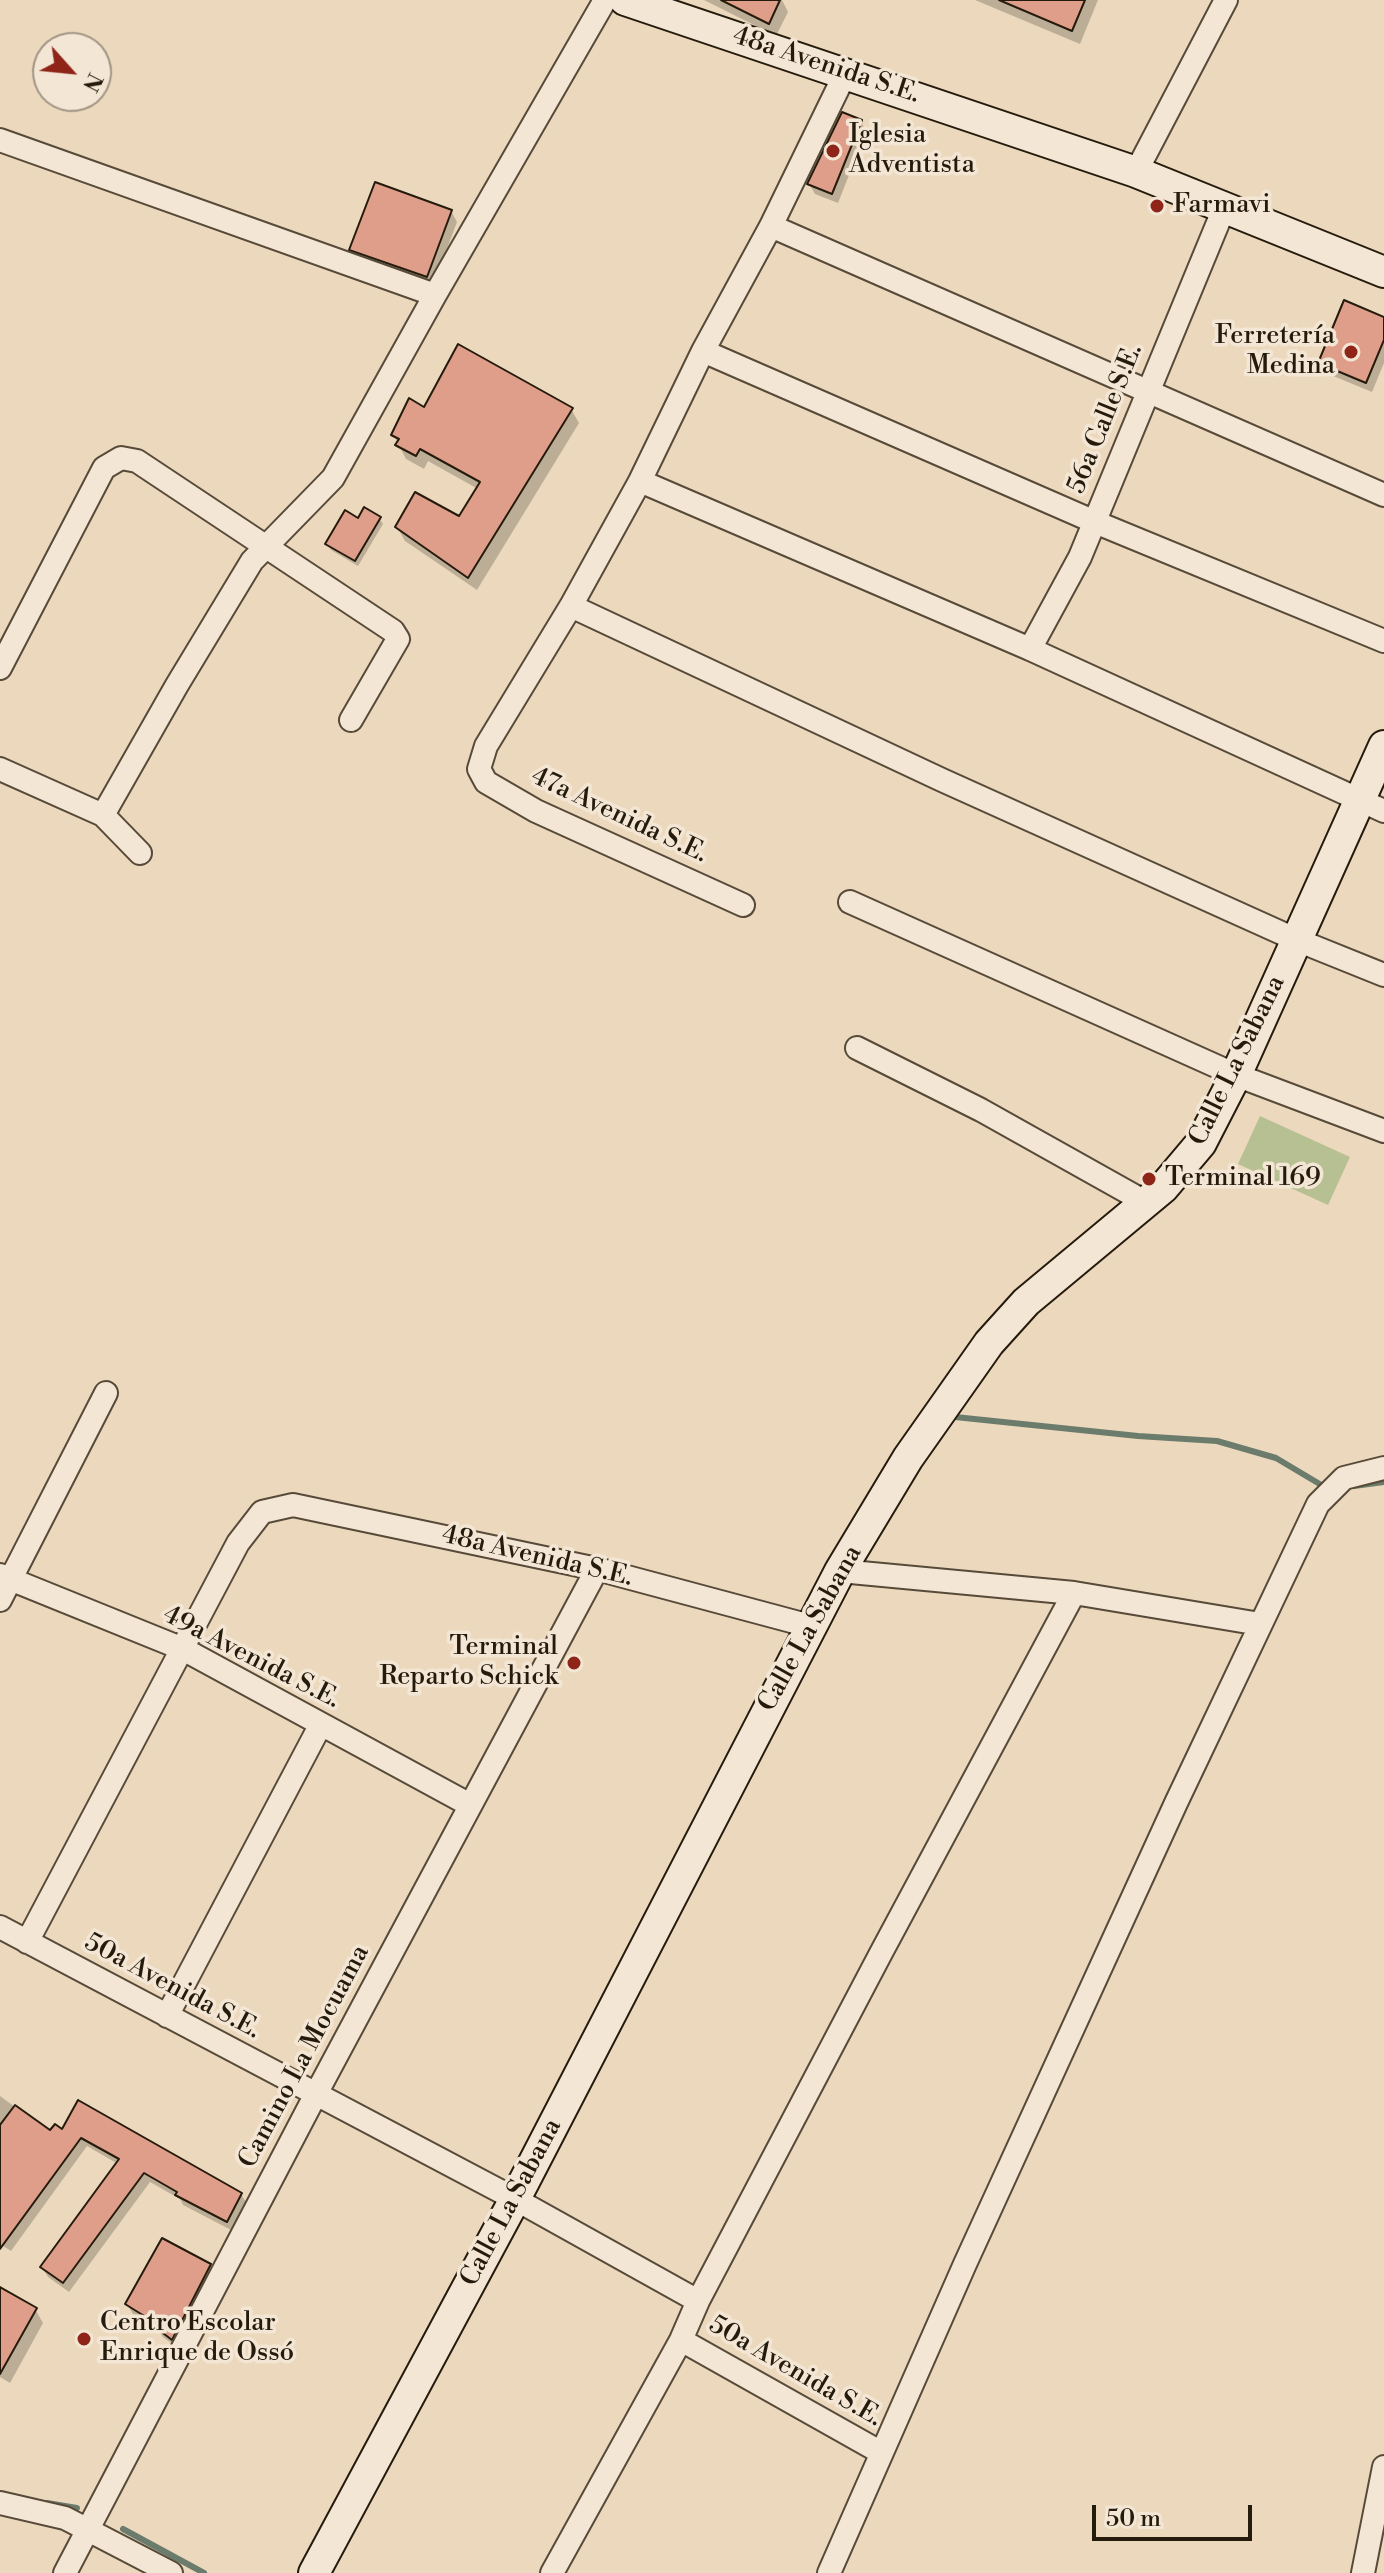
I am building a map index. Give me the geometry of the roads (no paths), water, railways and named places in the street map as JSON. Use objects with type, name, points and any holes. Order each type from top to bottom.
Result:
[{"type":"street","points":[[103,815],[252,561],[333,478],[605,0]]},
{"type":"street","name":"48a Avenida S.E.","points":[[625,0],[1136,172],[1384,272]]},
{"type":"street","points":[[1136,172],[1226,0]]},
{"type":"street","points":[[846,72],[640,481],[571,606],[942,780],[1297,940],[1384,975]]},
{"type":"street","points":[[0,140],[435,295]]},
{"type":"street","name":"56a Calle S.E.","points":[[1030,649],[1080,557],[1225,206]]},
{"type":"street","points":[[771,226],[1384,495]]},
{"type":"street","points":[[703,351],[1095,522],[1384,641]]},
{"type":"street","points":[[0,668],[104,468],[121,458],[137,461],[393,631],[398,639],[351,720]]},
{"type":"street","points":[[640,481],[1030,649],[1372,807]]},
{"type":"street","name":"47a Avenida S.E.","points":[[571,606],[486,746],[479,769],[486,782],[536,811],[743,905]]},
{"type":"street","name":"Calle La Sabana","points":[[314,2573],[515,2199],[840,1571],[908,1458],[989,1343],[1026,1302],[1163,1188],[1201,1143],[1236,1075],[1297,940],[1372,807],[1384,746]]},
{"type":"street","points":[[0,769],[103,815],[140,853]]},
{"type":"street","points":[[850,902],[1236,1075],[1384,1131]]},
{"type":"street","points":[[857,1048],[981,1110],[1147,1203]]},
{"type":"street","points":[[3,1585],[106,1393]]},
{"type":"street","points":[[829,2573],[880,2452],[1318,1504],[1344,1478],[1384,1468]]},
{"type":"street","name":"48a Avenida S.E.","points":[[183,1649],[238,1543],[262,1512],[293,1505],[597,1569],[810,1626]]},
{"type":"street","name":"Camino La Mocuama","points":[[65,2573],[316,2094],[597,1569]]},
{"type":"street","points":[[840,1571],[1074,1593],[1260,1624]]},
{"type":"street","name":"49a Avenida S.E.","points":[[3,1585],[183,1649],[470,1805]]},
{"type":"street","points":[[552,2573],[681,2340],[698,2301],[1074,1593]]},
{"type":"street","points":[[27,1942],[183,1649]]},
{"type":"street","points":[[167,2016],[321,1724]]},
{"type":"street","name":"50a Avenida S.E.","points":[[0,1927],[515,2199],[698,2301]]},
{"type":"street","name":"50a Avenida S.E.","points":[[681,2340],[880,2452]]},
{"type":"street","points":[[1363,2573],[1384,2467]]},
{"type":"street","points":[[0,2503],[65,2518],[171,2573]]},
{"type":"waterway","points":[[955,1417],[1217,1441],[1276,1458],[1323,1486]]},
{"type":"waterway","points":[[1354,1486],[1384,1482]]},
{"type":"waterway","points":[[47,2503],[77,2508]]},
{"type":"waterway","points":[[123,2529],[204,2573]]},
{"type":"place","name":"Iglesia Adventista","points":[[833,151]]},
{"type":"place","name":"Farmavi","points":[[1157,206]]},
{"type":"place","name":"Ferretería Medina","points":[[1351,352]]},
{"type":"place","name":"Terminal 169","points":[[1149,1179]]},
{"type":"place","name":"Terminal Reparto Schick","points":[[574,1663]]},
{"type":"place","name":"Centro Escolar Enrique de Ossó","points":[[84,2339]]}]
